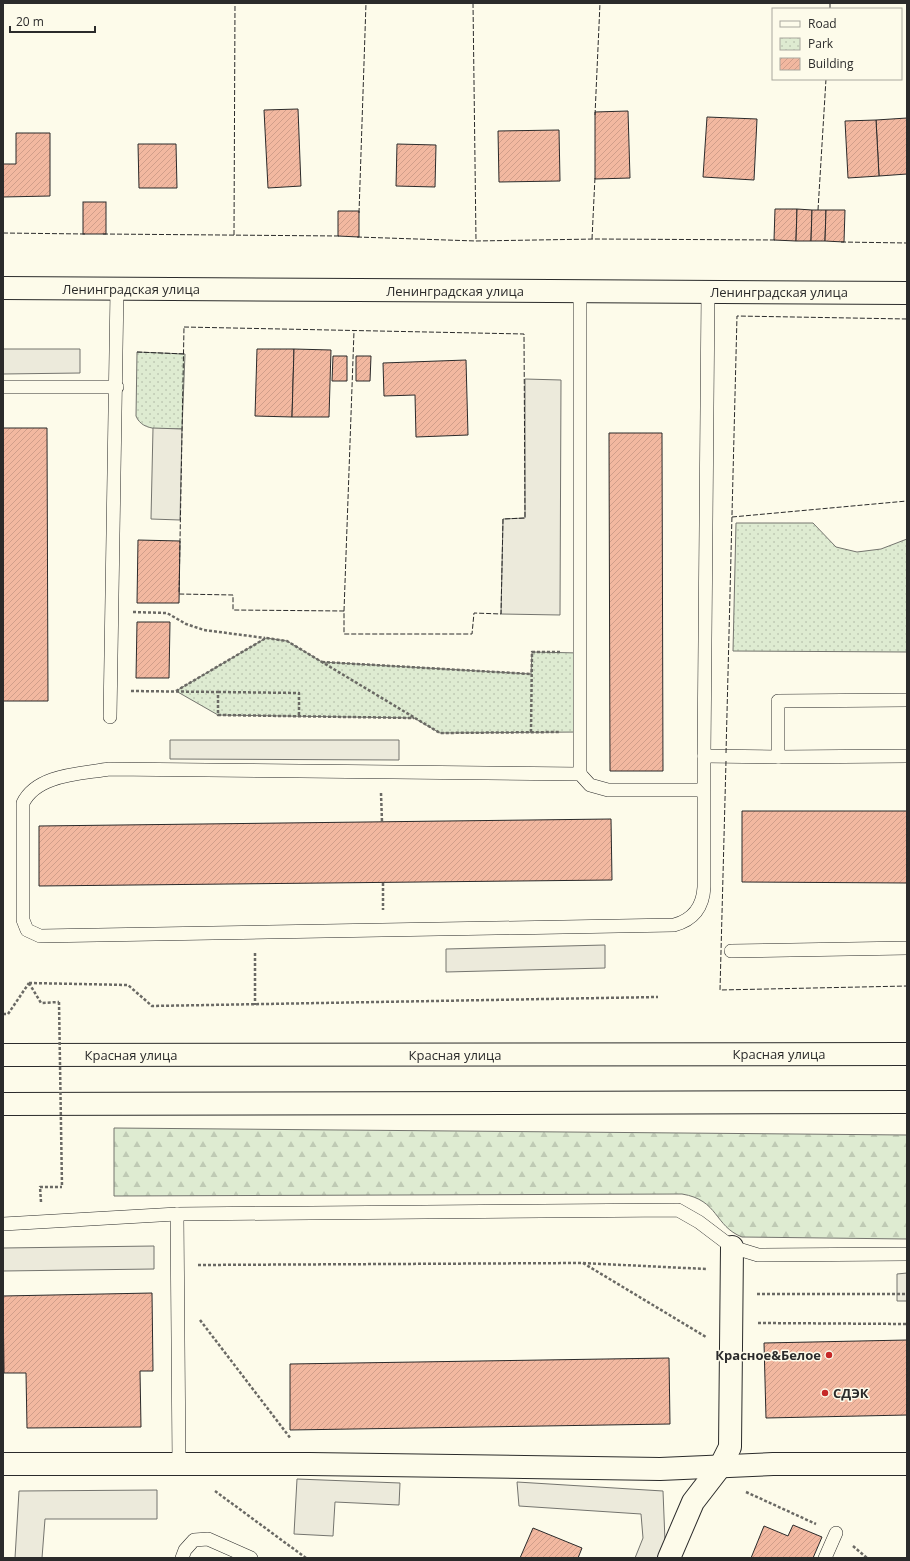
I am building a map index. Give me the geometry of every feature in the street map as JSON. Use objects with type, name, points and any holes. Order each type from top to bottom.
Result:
[{"type":"main road","name":"Ленинградская улица","points":[[3,288],[117,290],[907,293]]},
{"type":"main road","name":"Красная улица","points":[[3,1055],[907,1054]]},
{"type":"main road","points":[[3,1104],[907,1102]]},
{"type":"main road","points":[[669,1558],[693,1502],[720,1467],[730,1447],[730,1294],[732,1247]]},
{"type":"main road","points":[[3,1464],[310,1464],[660,1469],[772,1464],[907,1464]]},
{"type":"lane","points":[[110,716],[117,387],[117,290]]},
{"type":"lane","points":[[580,292],[580,774],[590,785],[608,790],[704,790]]},
{"type":"lane","points":[[580,774],[108,770],[57,778],[42,785],[26,797],[24,803],[22,920],[27,930],[40,936],[674,925],[681,923],[695,914],[704,898],[708,292]]},
{"type":"lane","points":[[3,387],[117,387]]},
{"type":"lane","points":[[778,757],[778,701],[907,700]]},
{"type":"lane","points":[[704,756],[907,756]]},
{"type":"lane","points":[[731,951],[907,948]]},
{"type":"lane","points":[[3,1224],[177,1214],[678,1210],[699,1222],[732,1247],[758,1255],[907,1254]]},
{"type":"lane","points":[[177,1214],[179,1464]]},
{"type":"lane","points":[[825,1558],[836,1533]]},
{"type":"lane","points":[[182,1558],[185,1550],[194,1540],[208,1539],[252,1558]]},
{"type":"path","points":[[112,611],[167,613],[186,624],[204,630],[287,641],[440,733],[580,732]]},
{"type":"path","points":[[176,691],[266,638]]},
{"type":"path","points":[[531,732],[532,652],[580,653]]},
{"type":"path","points":[[322,662],[531,674]]},
{"type":"path","points":[[110,691],[300,693],[299,716]]},
{"type":"path","points":[[218,692],[218,715],[414,718]]},
{"type":"path","points":[[380,772],[382,822]]},
{"type":"path","points":[[383,883],[383,930]]},
{"type":"path","points":[[255,932],[256,1005]]},
{"type":"path","points":[[29,983],[128,985],[152,1006],[658,997]]},
{"type":"path","points":[[29,983],[41,1003],[59,1002],[62,1187],[40,1187]]},
{"type":"path","points":[[3,1014],[8,1014],[29,983]]},
{"type":"path","points":[[582,1263],[730,1352]]},
{"type":"path","points":[[178,1265],[582,1263],[731,1271]]},
{"type":"path","points":[[178,1292],[310,1464]]},
{"type":"path","points":[[730,1294],[907,1294]]},
{"type":"path","points":[[731,1322],[907,1324]]},
{"type":"path","points":[[720,1467],[728,1484],[836,1533]]},
{"type":"path","points":[[211,1488],[306,1558]]},
{"type":"green space","points":[[137,352],[185,354],[182,429],[162,429],[149,427],[139,421],[136,416]]},
{"type":"green space","points":[[736,523],[813,523],[836,547],[857,552],[881,549],[907,539],[907,652],[733,651]]},
{"type":"green space","points":[[266,638],[287,641],[322,662],[531,674],[532,652],[580,653],[580,732],[440,733],[414,718],[218,715],[176,691]]},
{"type":"green space","points":[[114,1128],[907,1135],[907,1239],[742,1237],[726,1226],[710,1207],[694,1197],[682,1194],[114,1196]]},
{"type":"shaded area","points":[[3,349],[80,349],[80,373],[3,374]]},
{"type":"shaded area","points":[[525,379],[561,380],[560,615],[501,614],[503,519],[525,518]]},
{"type":"shaded area","points":[[153,428],[182,429],[180,520],[151,519]]},
{"type":"shaded area","points":[[170,740],[399,740],[399,760],[170,759]]},
{"type":"shaded area","points":[[605,945],[605,968],[446,972],[446,949]]},
{"type":"shaded area","points":[[154,1246],[154,1269],[3,1271],[3,1248]]},
{"type":"shaded area","points":[[907,1273],[907,1301],[897,1301],[897,1274]]},
{"type":"shaded area","points":[[297,1479],[400,1483],[399,1505],[335,1502],[333,1536],[294,1534]]},
{"type":"shaded area","points":[[517,1482],[663,1491],[665,1541],[658,1558],[635,1558],[643,1538],[641,1514],[519,1506]]},
{"type":"shaded area","points":[[157,1490],[157,1519],[45,1519],[42,1558],[15,1558],[19,1491]]},
{"type":"building","points":[[298,109],[301,186],[268,188],[264,110]]},
{"type":"building","points":[[628,111],[630,178],[595,179],[595,112]]},
{"type":"building","points":[[707,117],[757,119],[754,180],[703,177]]},
{"type":"building","points":[[907,118],[907,174],[879,176],[876,120]]},
{"type":"building","points":[[876,120],[879,176],[848,178],[845,121]]},
{"type":"building","points":[[559,130],[560,181],[499,182],[498,131]]},
{"type":"building","points":[[16,133],[50,133],[50,196],[3,197],[3,164],[16,164]]},
{"type":"building","points":[[138,144],[176,144],[177,188],[139,188]]},
{"type":"building","points":[[397,144],[436,145],[435,187],[396,186]]},
{"type":"building","points":[[83,202],[106,202],[106,234],[83,234]]},
{"type":"building","points":[[775,209],[797,209],[796,241],[774,240]]},
{"type":"building","points":[[797,209],[812,210],[811,241],[796,241]]},
{"type":"building","points":[[812,210],[826,210],[825,241],[811,241]]},
{"type":"building","points":[[826,210],[845,210],[844,242],[825,241]]},
{"type":"building","points":[[338,211],[359,211],[359,237],[338,236]]},
{"type":"building","points":[[257,349],[294,349],[292,417],[255,416]]},
{"type":"building","points":[[294,349],[331,350],[329,417],[292,417]]},
{"type":"building","points":[[333,356],[347,356],[347,381],[332,381]]},
{"type":"building","points":[[356,356],[371,356],[370,381],[356,381]]},
{"type":"building","points":[[466,360],[468,435],[416,437],[415,395],[384,396],[383,363]]},
{"type":"building","points":[[3,428],[47,428],[48,701],[3,701]]},
{"type":"building","points":[[609,433],[662,433],[663,771],[610,771]]},
{"type":"building","points":[[138,540],[180,541],[179,603],[137,603]]},
{"type":"building","points":[[137,622],[170,622],[169,678],[136,678]]},
{"type":"building","points":[[742,811],[907,811],[907,883],[742,882]]},
{"type":"building","points":[[611,819],[612,880],[39,886],[39,826]]},
{"type":"building","points":[[152,1293],[153,1371],[140,1371],[141,1427],[27,1428],[26,1373],[4,1373],[3,1296]]},
{"type":"building","points":[[907,1340],[907,1415],[766,1418],[764,1343]]},
{"type":"building","points":[[669,1358],[670,1424],[290,1430],[290,1364]]},
{"type":"building","points":[[793,1525],[822,1537],[813,1558],[751,1558],[764,1526],[788,1536]]},
{"type":"building","points":[[533,1528],[582,1548],[578,1558],[520,1558]]},
{"type":"fence","points":[[234,235],[235,3]]},
{"type":"fence","points":[[359,213],[366,3]]},
{"type":"fence","points":[[473,3],[476,241]]},
{"type":"fence","points":[[595,115],[600,3]]},
{"type":"fence","points":[[830,3],[830,8]]},
{"type":"fence","points":[[818,210],[826,80]]},
{"type":"fence","points":[[592,239],[595,177]]},
{"type":"fence","points":[[3,233],[85,234]]},
{"type":"fence","points":[[103,234],[339,236]]},
{"type":"fence","points":[[357,237],[476,241],[596,239],[777,240]]},
{"type":"fence","points":[[841,242],[907,243]]},
{"type":"fence","points":[[726,753],[737,316],[907,319]]},
{"type":"fence","points":[[184,327],[524,334],[525,518],[503,519],[501,614],[474,613],[472,634],[344,634],[344,611],[233,610],[233,595],[179,594],[184,327]]},
{"type":"fence","points":[[344,611],[354,331]]},
{"type":"fence","points":[[137,352],[185,354]]},
{"type":"fence","points":[[732,517],[907,501]]},
{"type":"fence","points":[[726,761],[720,990],[907,986]]},
{"type":"place","name":"Красное&Белое","points":[[829,1355]]},
{"type":"place","name":"СДЭК","points":[[825,1393]]}]
